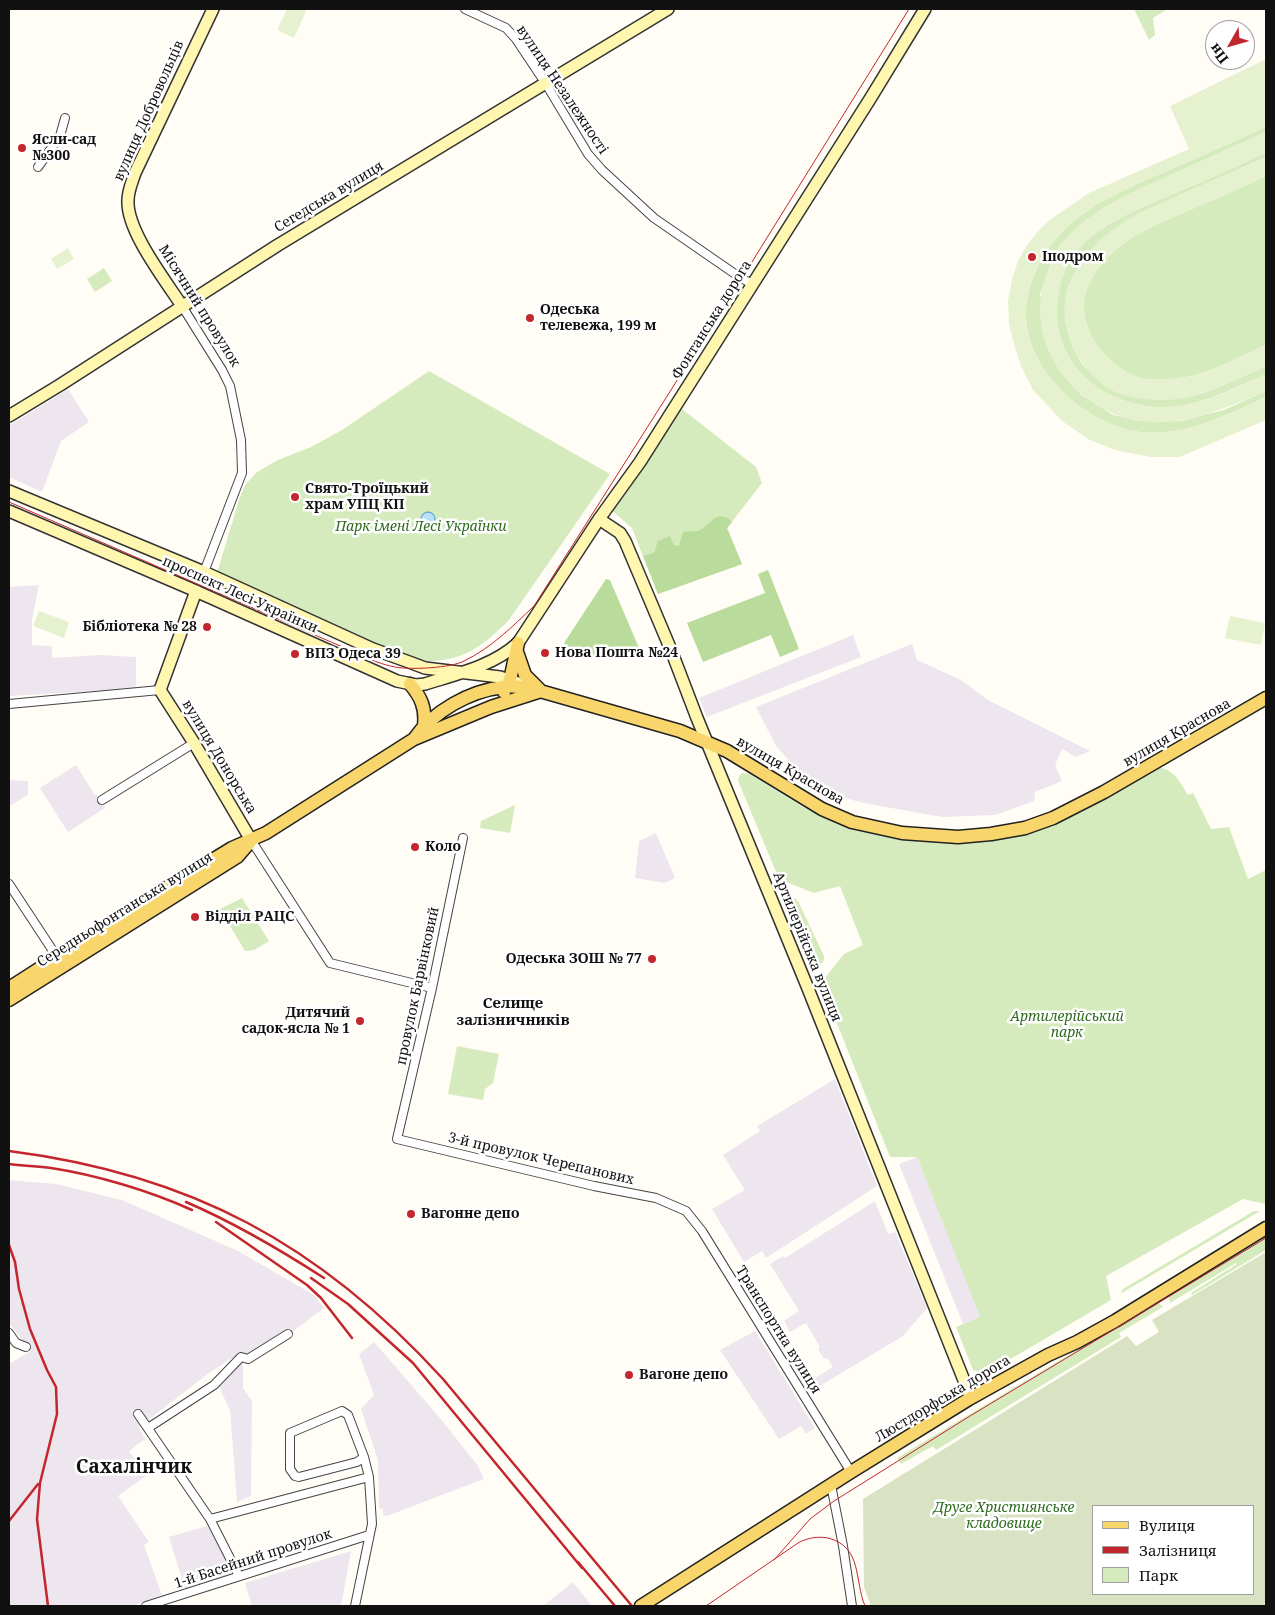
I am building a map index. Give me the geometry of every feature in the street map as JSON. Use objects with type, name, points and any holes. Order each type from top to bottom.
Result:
[{"type":"main road","name":"вулиця Добровольців","points":[[133,229],[128,210],[128,197],[135,173],[213,9]]},
{"type":"main road","name":"Сегедська вулиця","points":[[9,416],[278,245],[668,9]]},
{"type":"main road","name":"Фонтанська дорога","points":[[517,647],[599,519],[640,462],[925,9]]},
{"type":"main road","name":"Місячний провулок","points":[[133,229],[182,306]]},
{"type":"main road","name":"проспект Лесі Українки","points":[[9,491],[204,572],[373,649],[425,668],[462,672],[509,683]]},
{"type":"main road","name":"проспект Лесі Українки","points":[[9,511],[196,591],[383,675],[410,684],[426,684],[462,672],[497,659],[517,647]]},
{"type":"main road","name":"Артилерійська вулиця","points":[[599,519],[620,533],[625,541],[807,986],[971,1398]]},
{"type":"main road","points":[[160,690],[196,591]]},
{"type":"main road","points":[[491,707],[509,683],[517,647]]},
{"type":"main road","points":[[517,647],[520,665],[525,675],[542,691]]},
{"type":"main road","points":[[411,663],[416,676],[410,684],[420,695],[424,706],[424,726]]},
{"type":"main road","name":"Середньофонтанська вулиця","points":[[414,739],[424,726],[448,708],[475,694],[509,683],[542,691]]},
{"type":"main road","name":"вулиця Донорська","points":[[160,690],[194,743],[251,840]]},
{"type":"main road","name":"вулиця Краснова","points":[[542,691],[680,731],[727,751],[822,809],[852,822],[902,833],[966,836],[992,834],[1025,828],[1075,808],[1266,698]]},
{"type":"main road","name":"Середньофонтанська вулиця","points":[[9,988],[232,848],[266,833],[414,739],[491,707],[542,691]]},
{"type":"main road","name":"Середньофонтанська вулиця","points":[[9,1000],[237,857],[251,840]]},
{"type":"main road","name":"Люстдорфська дорога","points":[[641,1606],[971,1398],[1048,1355],[1077,1342],[1115,1321],[1266,1228]]},
{"type":"street","name":"вулиця Незалежності","points":[[465,9],[506,28],[516,39],[546,84],[588,154],[602,170],[654,218],[752,284]]},
{"type":"street","points":[[38,167],[60,136],[65,118]]},
{"type":"street","name":"Місячний провулок","points":[[182,306],[230,386],[241,440],[242,473],[204,572]]},
{"type":"street","points":[[9,704],[160,690]]},
{"type":"street","points":[[102,800],[194,743]]},
{"type":"street","name":"провулок Барвінковий","points":[[397,1139],[432,988],[463,838]]},
{"type":"street","points":[[251,840],[330,963],[432,988]]},
{"type":"street","points":[[9,884],[57,958]]},
{"type":"street","name":"3-й провулок Черепанових","points":[[397,1139],[594,1186],[656,1198],[679,1207]]},
{"type":"street","name":"Транспортна вулиця","points":[[679,1207],[692,1217],[702,1231],[851,1472]]},
{"type":"street","points":[[9,1333],[16,1343],[26,1347]]},
{"type":"street","points":[[148,1428],[214,1385],[241,1357],[248,1359],[288,1334]]},
{"type":"street","points":[[355,1606],[372,1524],[369,1477],[364,1456],[348,1415],[342,1411],[290,1433],[290,1469],[295,1476],[299,1477],[357,1462],[364,1456]]},
{"type":"street","points":[[138,1414],[210,1519],[239,1576]]},
{"type":"street","points":[[210,1519],[369,1477]]},
{"type":"street","points":[[831,1485],[844,1546],[852,1606]]},
{"type":"street","name":"1-й Басейний провулок","points":[[146,1606],[369,1535]]},
{"type":"shaded area","points":[[68,389],[89,422],[61,441],[42,492],[9,477],[9,426]]},
{"type":"shaded area","points":[[39,585],[32,620],[32,645],[52,646],[52,658],[101,655],[136,657],[136,689],[9,696],[9,587]]},
{"type":"shaded area","points":[[853,635],[861,657],[707,717],[699,698]]},
{"type":"shaded area","points":[[912,644],[917,660],[961,680],[988,700],[1090,751],[1076,757],[1062,749],[1055,765],[1062,781],[1035,792],[1034,801],[995,815],[942,817],[864,803],[829,794],[793,765],[776,746],[756,707]]},
{"type":"shaded area","points":[[76,765],[105,808],[68,832],[40,788]]},
{"type":"shaded area","points":[[9,780],[28,781],[28,795],[9,806]]},
{"type":"shaded area","points":[[656,833],[675,878],[665,883],[635,878],[639,841]]},
{"type":"shaded area","points":[[835,1079],[877,1186],[766,1258],[762,1251],[744,1262],[712,1209],[745,1190],[723,1155],[760,1131],[757,1126]]},
{"type":"shaded area","points":[[917,1157],[981,1317],[963,1324],[899,1164]]},
{"type":"shaded area","points":[[9,1180],[56,1184],[122,1200],[238,1251],[314,1295],[324,1308],[292,1332],[288,1328],[246,1355],[240,1353],[209,1373],[139,1427],[145,1439],[129,1451],[147,1475],[118,1496],[149,1542],[144,1545],[162,1595],[132,1606],[9,1606],[9,1364],[31,1351],[9,1323]]},
{"type":"shaded area","points":[[875,1201],[888,1234],[895,1232],[927,1308],[903,1336],[818,1387],[813,1379],[833,1367],[827,1358],[824,1359],[818,1349],[820,1347],[806,1323],[790,1332],[784,1321],[799,1311],[770,1264],[783,1256],[785,1258]]},
{"type":"shaded area","points":[[755,1331],[815,1428],[806,1434],[801,1426],[779,1439],[720,1350]]},
{"type":"shaded area","points":[[374,1342],[440,1418],[478,1466],[484,1479],[387,1516],[383,1515],[383,1509],[379,1508],[378,1460],[361,1409],[374,1395],[359,1354]]},
{"type":"shaded area","points":[[243,1361],[243,1388],[252,1401],[251,1496],[237,1502],[230,1410],[219,1387]]},
{"type":"shaded area","points":[[207,1526],[226,1558],[232,1575],[185,1589],[169,1537]]},
{"type":"shaded area","points":[[351,1551],[341,1606],[252,1606],[245,1583]]},
{"type":"shaded area","points":[[573,1582],[592,1606],[543,1606]]},
{"type":"green space","points":[[287,9],[307,9],[294,38],[277,30]]},
{"type":"green space","points":[[1134,9],[1183,9],[1166,10],[1153,18],[1155,35],[1149,40]]},
{"type":"green space","name":"Іподром","points":[[1264,60],[1266,64],[1266,127],[1125,190],[1083,214],[1070,224],[1052,243],[1040,263],[1031,284],[1026,306],[1026,317],[1029,338],[1037,358],[1064,393],[1100,419],[1140,432],[1157,433],[1173,431],[1205,423],[1266,397],[1266,420],[1180,457],[1151,457],[1115,450],[1088,439],[1062,421],[1033,390],[1021,366],[1009,324],[1008,301],[1018,261],[1038,231],[1051,219],[1089,193],[1189,149],[1170,106],[1244,70],[1255,70],[1255,64]]},
{"type":"green space","points":[[1266,127],[1266,132],[1131,193],[1100,210],[1081,224],[1061,244],[1052,260],[1040,295],[1080,394],[1113,415],[1141,421],[1180,421],[1224,410],[1266,391],[1266,397],[1205,423],[1173,431],[1157,433],[1140,432],[1100,419],[1064,393],[1049,376],[1037,358],[1029,338],[1026,306],[1031,284],[1040,263],[1059,235],[1070,224],[1097,205],[1140,183]]},
{"type":"green space","name":"Іподром","points":[[1266,132],[1266,153],[1134,211],[1108,225],[1085,242],[1073,256],[1065,271],[1059,293],[1057,316],[1060,337],[1068,356],[1080,372],[1095,386],[1133,404],[1170,407],[1198,402],[1212,398],[1266,374],[1266,391],[1221,410],[1189,419],[1173,421],[1140,421],[1115,415],[1093,403],[1074,387],[1058,368],[1047,347],[1041,323],[1041,298],[1047,273],[1057,250],[1086,220],[1115,201]]},
{"type":"green space","points":[[1266,153],[1266,157],[1145,211],[1104,237],[1088,254],[1069,284],[1065,320],[1073,348],[1082,364],[1098,380],[1212,390],[1266,366],[1266,374],[1198,402],[1170,407],[1155,407],[1132,403],[1112,396],[1094,385],[1078,370],[1067,354],[1060,334],[1057,313],[1059,289],[1070,260],[1085,242],[1108,225],[1147,205]]},
{"type":"green space","name":"Іподром","points":[[1266,157],[1266,176],[1156,225],[1123,243],[1098,268],[1085,295],[1084,312],[1092,337],[1099,348],[1118,366],[1140,378],[1166,379],[1192,376],[1218,367],[1266,345],[1266,366],[1218,388],[1180,399],[1161,400],[1130,397],[1111,390],[1088,370],[1071,343],[1067,328],[1064,313],[1065,297],[1070,282],[1080,264],[1104,237],[1132,217]]},
{"type":"green space","points":[[1266,176],[1266,345],[1205,372],[1179,378],[1143,379],[1129,373],[1108,358],[1092,337],[1084,312],[1084,300],[1087,289],[1102,264],[1123,243],[1144,230]]},
{"type":"green space","points":[[68,248],[74,259],[57,269],[51,259]]},
{"type":"green space","points":[[104,268],[112,281],[95,292],[87,279]]},
{"type":"green space","name":"Парк імені Лесі Українки","points":[[429,371],[610,474],[509,620],[500,629],[483,643],[464,654],[443,660],[423,661],[384,648],[217,573],[239,500],[245,485],[257,472],[278,460],[311,447],[342,430]]},
{"type":"green space","points":[[677,405],[756,467],[762,483],[727,528],[742,564],[658,594],[632,528],[610,509]]},
{"type":"green space","points":[[721,516],[728,518],[732,522],[727,528],[742,564],[658,594],[643,556],[654,553],[658,541],[670,536],[674,545],[679,546],[683,532],[700,530],[715,518]]},
{"type":"green space","points":[[768,570],[799,649],[780,657],[771,635],[703,662],[687,623],[765,593],[758,574]]},
{"type":"green space","points":[[606,579],[610,580],[642,655],[573,659],[564,643]]},
{"type":"green space","points":[[39,611],[69,622],[64,638],[33,626]]},
{"type":"green space","points":[[1230,616],[1265,623],[1261,645],[1225,638]]},
{"type":"green space","name":"Артилерійський парк","points":[[1152,767],[1165,769],[1170,772],[1178,779],[1188,795],[1193,793],[1211,829],[1229,827],[1248,879],[1266,870],[1266,1204],[1243,1199],[1106,1276],[1111,1300],[985,1374],[973,1370],[956,1327],[980,1317],[917,1157],[890,1157],[821,983],[844,954],[863,945],[840,886],[814,893],[779,879],[738,778],[742,773],[749,774],[803,807],[857,830],[887,836],[1001,836]]},
{"type":"green space","points":[[515,805],[510,833],[480,828],[481,821]]},
{"type":"green space","points":[[782,895],[796,899],[799,903],[824,956],[824,960],[819,966],[812,968],[809,965]]},
{"type":"green space","points":[[242,898],[269,941],[254,950],[245,951],[220,909]]},
{"type":"green space","points":[[457,1046],[499,1054],[493,1083],[485,1089],[483,1100],[448,1094]]},
{"type":"green space","points":[[1254,1211],[1260,1211],[1120,1294],[1123,1289]]},
{"type":"green space","points":[[1266,1237],[1266,1250],[1192,1295],[1191,1293],[1237,1264],[1170,1303],[1168,1296]]},
{"type":"green space","name":"Друге Християнське кладовище","points":[[1266,1252],[1266,1606],[871,1606],[864,1587],[863,1499],[1127,1336],[1136,1346],[1159,1332],[1152,1320]]},
{"type":"green space","points":[[1155,1303],[1163,1307],[1119,1333],[1121,1337],[936,1450],[933,1446],[901,1464],[897,1458]]},
{"type":"water","points":[[425,512],[431,512],[435,519],[431,526],[425,526],[421,522],[421,516]]},
{"type":"tram line","points":[[9,502],[379,663],[402,668],[430,668],[458,663],[474,656],[501,636],[534,606],[742,278],[909,9]]},
{"type":"tram line","points":[[774,1560],[810,1519],[834,1501],[970,1416],[1266,1238]]},
{"type":"tram line","points":[[706,1606],[798,1543],[820,1537],[839,1542],[847,1549],[856,1566],[865,1606]]},
{"type":"railway","points":[[9,1151],[75,1162],[136,1177],[193,1198],[248,1223],[299,1254],[349,1290],[396,1331],[443,1379],[632,1606]]},
{"type":"railway","points":[[9,1164],[51,1168],[105,1179],[159,1196],[192,1210]]},
{"type":"railway","points":[[186,1202],[256,1237],[324,1278]]},
{"type":"railway","points":[[216,1222],[307,1285],[321,1298],[352,1338]]},
{"type":"railway","points":[[9,1245],[15,1262],[19,1289],[30,1329],[56,1387],[57,1414],[40,1483],[37,1519],[48,1606]]},
{"type":"railway","points":[[311,1278],[348,1304],[413,1363],[582,1568]]},
{"type":"railway","points":[[9,1521],[38,1484]]},
{"type":"railway","points":[[578,1562],[615,1606]]},
{"type":"place","name":"Ясли-сад №300","points":[[22,148]]},
{"type":"place","name":"Іподром","points":[[1032,257]]},
{"type":"place","name":"Одеська телевежа, 199 м","points":[[530,318]]},
{"type":"place","name":"Свято-Троїцький храм УПЦ КП","points":[[295,497]]},
{"type":"place","name":"Бібліотека № 28","points":[[207,627]]},
{"type":"place","name":"Нова Пошта №24","points":[[545,653]]},
{"type":"place","name":"ВПЗ Одеса 39","points":[[295,654]]},
{"type":"place","name":"Коло","points":[[415,847]]},
{"type":"place","name":"Відділ РАЦС","points":[[195,917]]},
{"type":"place","name":"Одеська ЗОШ № 77","points":[[652,959]]},
{"type":"place","name":"Дитячий садок-ясла № 1","points":[[360,1021]]},
{"type":"place","name":"Вагонне депо","points":[[411,1214]]},
{"type":"place","name":"Вагоне депо","points":[[629,1375]]},
{"type":"district","name":"Селище залізничників","points":[[513,1012]]},
{"type":"district","name":"Сахалінчик","points":[[134,1468]]}]
